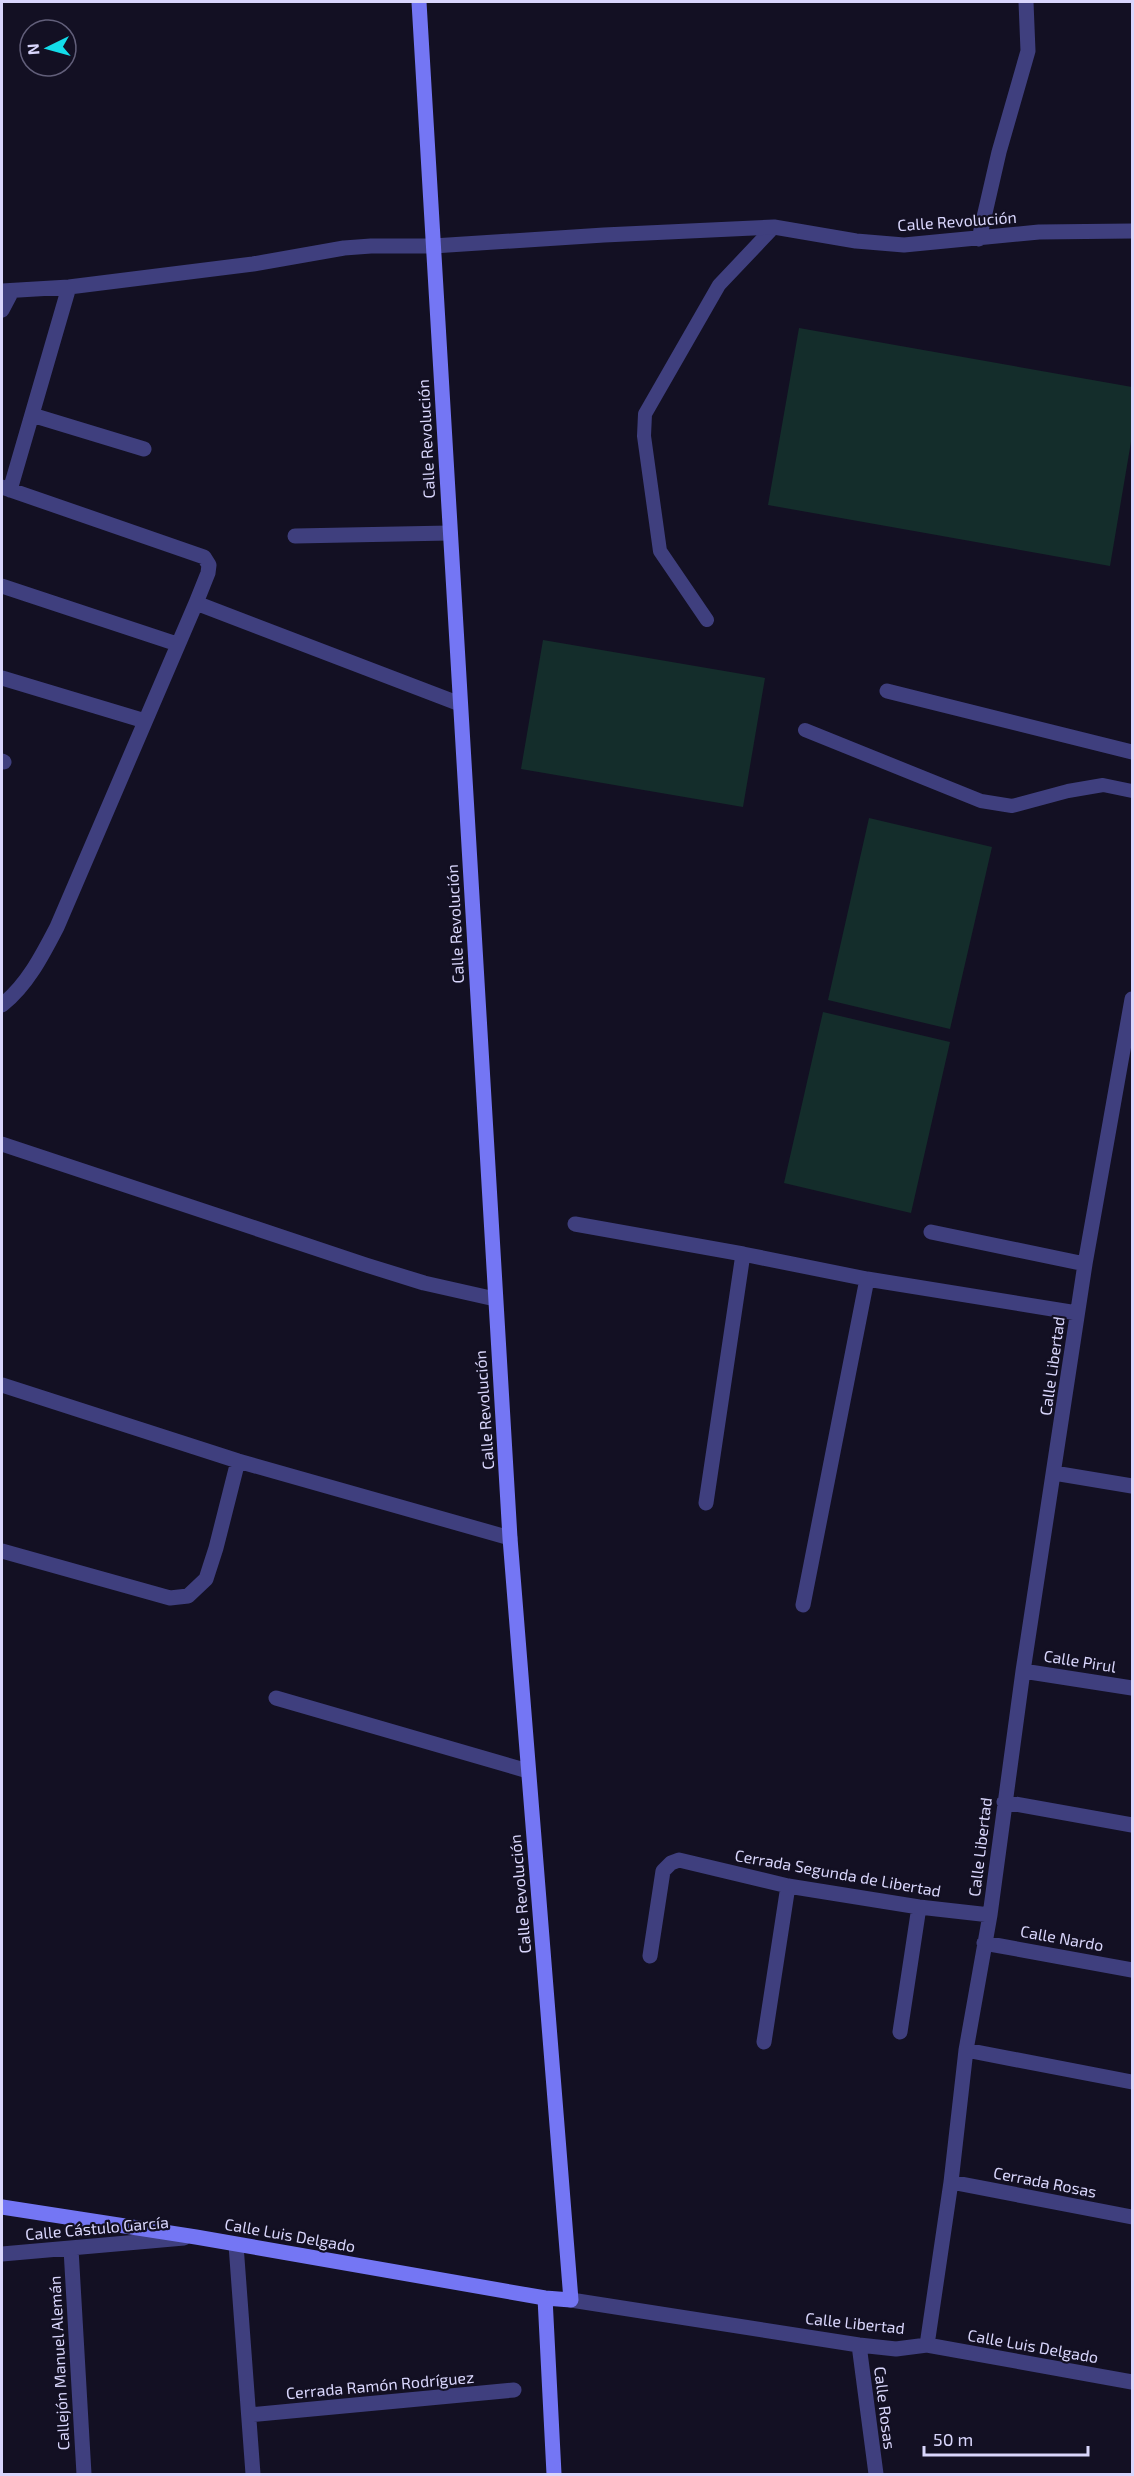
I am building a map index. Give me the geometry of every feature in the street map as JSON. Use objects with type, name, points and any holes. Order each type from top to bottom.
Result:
[{"type":"street","points":[[2,310],[7,291],[69,287],[253,264],[344,248],[433,246],[419,2]]},
{"type":"street","points":[[979,239],[999,152],[1028,51],[1026,2]]},
{"type":"street","name":"Calle Revolución","points":[[571,2300],[510,1538],[433,246],[774,227],[856,241],[904,245],[1039,232],[1132,231]]},
{"type":"street","points":[[3,1001],[25,982],[57,927],[196,603],[208,573],[209,564],[204,557],[6,489],[32,415],[69,287]]},
{"type":"street","points":[[32,415],[144,449]]},
{"type":"street","points":[[295,536],[450,533]]},
{"type":"street","points":[[2,586],[177,644]]},
{"type":"street","points":[[196,603],[460,704]]},
{"type":"street","points":[[2,678],[145,721]]},
{"type":"street","points":[[887,690],[1132,752]]},
{"type":"street","name":"Calle Libertad","points":[[571,2300],[859,2345],[896,2349],[927,2345],[951,2182],[966,2050],[990,1915],[1004,1802],[1077,1313],[1132,999]]},
{"type":"street","points":[[2,1144],[366,1265],[424,1283],[495,1299]]},
{"type":"street","points":[[575,1224],[867,1279],[1077,1313]]},
{"type":"street","points":[[931,1232],[1085,1264]]},
{"type":"street","points":[[706,1503],[743,1254]]},
{"type":"street","points":[[803,1605],[867,1279]]},
{"type":"street","points":[[2,1385],[238,1461],[510,1538]]},
{"type":"street","points":[[2,1551],[170,1598],[188,1596],[206,1579],[238,1461]]},
{"type":"street","points":[[1054,1473],[1132,1486]]},
{"type":"street","name":"Calle Pirul","points":[[1023,1671],[1132,1688]]},
{"type":"street","points":[[276,1698],[528,1771]]},
{"type":"street","points":[[1004,1802],[1132,1825]]},
{"type":"street","name":"Cerrada Segunda de Libertad","points":[[650,1956],[663,1871],[671,1863],[679,1860],[788,1886],[919,1907],[990,1915]]},
{"type":"street","points":[[764,2042],[788,1886]]},
{"type":"street","points":[[900,2032],[919,1907]]},
{"type":"street","name":"Calle Nardo","points":[[984,1943],[1132,1970]]},
{"type":"street","points":[[966,2050],[1132,2082]]},
{"type":"street","name":"Cerrada Rosas","points":[[951,2182],[1132,2217]]},
{"type":"street","name":"Calle Luis Delgado","points":[[2,2207],[196,2237],[544,2298],[571,2300]]},
{"type":"street","name":"Calle Cástulo García","points":[[2,2254],[196,2237]]},
{"type":"street","points":[[236,2245],[253,2475]]},
{"type":"street","name":"Callejón Manuel Alemán","points":[[71,2249],[84,2475]]},
{"type":"street","points":[[544,2298],[554,2475]]},
{"type":"street","name":"Calle Rosas","points":[[859,2345],[876,2475]]},
{"type":"street","name":"Calle Luis Delgado","points":[[927,2345],[1132,2382]]},
{"type":"street","name":"Cerrada Ramón Rodríguez","points":[[249,2415],[514,2390]]},
{"type":"lane","points":[[707,620],[660,551],[644,436],[645,414],[719,285],[774,227]]},
{"type":"lane","points":[[805,730],[981,801],[1012,806],[1068,791],[1103,785],[1132,791]]},
{"type":"green space","points":[[799,328],[1132,387],[1132,436],[1110,566],[768,505]]},
{"type":"green space","points":[[543,640],[765,678],[743,807],[521,769]]},
{"type":"green space","points":[[869,818],[992,847],[950,1029],[828,1000]]},
{"type":"green space","points":[[823,1012],[950,1042],[911,1213],[784,1183]]}]
